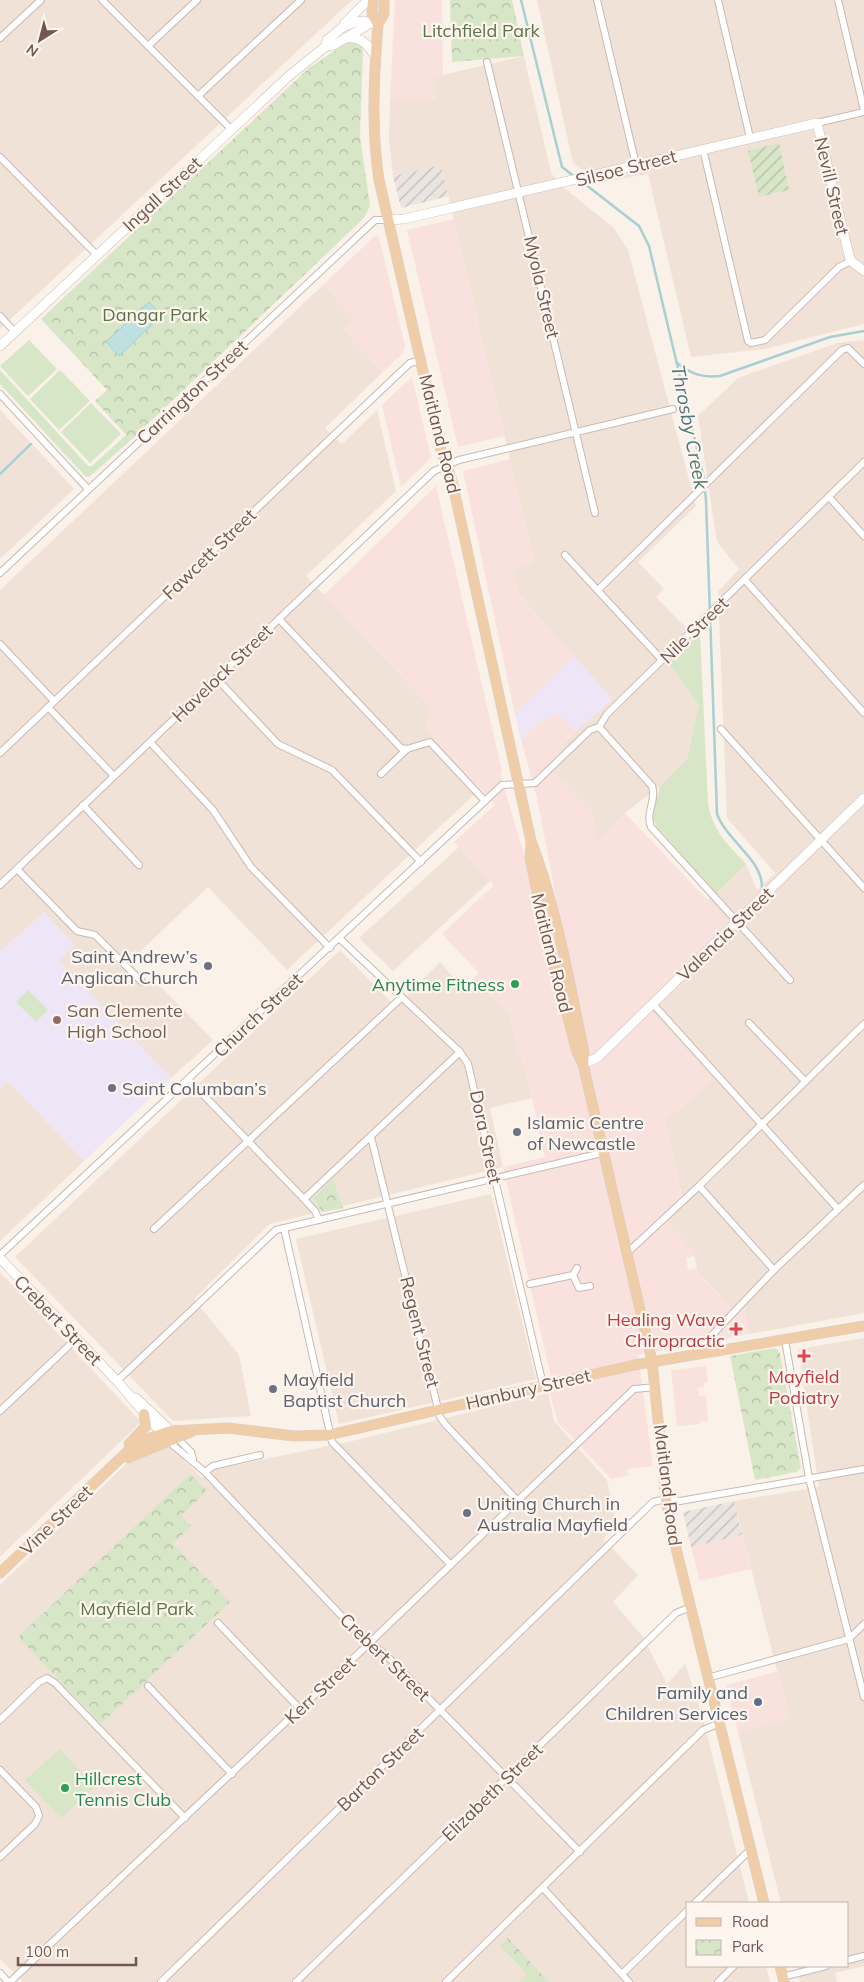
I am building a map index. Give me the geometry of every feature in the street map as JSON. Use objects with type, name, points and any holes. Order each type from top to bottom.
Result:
[{"type":"main road","name":"Maitland Road","points":[[373,0],[372,14],[376,58],[375,154],[388,220],[430,401],[452,482],[519,784],[531,841],[530,858],[547,939],[577,1052],[583,1064],[602,1153],[652,1361],[666,1500],[672,1532],[764,1902]]},
{"type":"main road","name":"Maitland Road","points":[[373,24],[384,14],[384,0]]},
{"type":"main road","name":"Hanbury Street","points":[[170,1436],[193,1431],[228,1428],[294,1436],[329,1435],[652,1361],[692,1356],[864,1326]]},
{"type":"main road","points":[[112,1467],[124,1448],[146,1426],[144,1414]]},
{"type":"main road","name":"Vine Street","points":[[0,1574],[112,1467],[144,1440],[170,1436]]},
{"type":"street","points":[[0,38],[41,0]]},
{"type":"street","points":[[102,0],[231,129]]},
{"type":"street","points":[[148,46],[197,0]]},
{"type":"street","points":[[198,96],[301,0]]},
{"type":"street","name":"Ingall Street","points":[[326,46],[327,40],[343,27],[368,0]]},
{"type":"street","points":[[597,0],[636,165]]},
{"type":"street","points":[[718,0],[750,138]]},
{"type":"street","points":[[838,0],[864,111]]},
{"type":"street","points":[[343,27],[360,21],[373,24]]},
{"type":"street","name":"Ingall Street","points":[[0,346],[231,129],[326,46],[334,45],[373,24]]},
{"type":"street","points":[[342,39],[352,37],[362,40],[376,58]]},
{"type":"street","name":"Myola Street","points":[[486,62],[520,192],[595,513]]},
{"type":"street","name":"Silsoe Street","points":[[388,220],[404,219],[592,176],[864,111]]},
{"type":"street","name":"Nevill Street","points":[[818,123],[851,260]]},
{"type":"street","points":[[703,149],[747,338],[751,343],[765,340],[839,268],[851,260],[864,271]]},
{"type":"street","points":[[0,157],[97,255]]},
{"type":"street","name":"Carrington Street","points":[[0,572],[375,220],[388,220]]},
{"type":"street","points":[[0,316],[15,332]]},
{"type":"street","points":[[598,590],[842,350],[848,348],[864,364]]},
{"type":"street","name":"Fawcett Street","points":[[0,753],[399,373],[410,363],[422,360]]},
{"type":"street","points":[[0,394],[88,489]]},
{"type":"street","name":"Havelock Street","points":[[0,885],[431,474],[446,465],[462,459],[673,409]]},
{"type":"street","name":"Nile Street","points":[[519,784],[535,783],[590,730],[599,727],[607,714],[864,462]]},
{"type":"street","points":[[829,497],[864,536]]},
{"type":"street","points":[[565,555],[662,660]]},
{"type":"street","points":[[745,580],[864,713]]},
{"type":"street","points":[[279,619],[401,748],[407,749],[430,742],[485,801]]},
{"type":"street","points":[[0,644],[54,701]]},
{"type":"street","points":[[216,678],[278,744],[332,770],[421,862]]},
{"type":"street","points":[[48,707],[114,776]]},
{"type":"street","points":[[599,727],[652,786],[654,795],[648,816],[651,827],[790,980]]},
{"type":"street","points":[[721,729],[864,888]]},
{"type":"street","points":[[150,742],[213,810],[251,867],[330,948]]},
{"type":"street","points":[[381,774],[407,749]]},
{"type":"street","name":"Church Street","points":[[0,1257],[502,785],[519,784]]},
{"type":"street","name":"Valencia Street","points":[[583,1064],[597,1058],[738,923],[864,798]]},
{"type":"street","points":[[84,805],[139,865]]},
{"type":"street","points":[[17,869],[77,931],[95,935],[142,982]]},
{"type":"street","name":"Dora Street","points":[[340,938],[460,1052],[468,1064],[543,1385]]},
{"type":"street","points":[[154,1229],[402,997]]},
{"type":"street","points":[[653,1004],[838,1209]]},
{"type":"street","points":[[749,1023],[805,1081]]},
{"type":"street","points":[[627,1253],[699,1186],[864,1024]]},
{"type":"street","points":[[304,1199],[460,1052]]},
{"type":"street","points":[[189,1080],[316,1211],[319,1220]]},
{"type":"street","name":"Regent Street","points":[[371,1137],[389,1204],[438,1410],[444,1424],[517,1500]]},
{"type":"street","points":[[117,1381],[271,1233],[284,1228],[602,1153]]},
{"type":"street","points":[[692,1356],[774,1270],[864,1185]]},
{"type":"street","points":[[699,1186],[774,1270]]},
{"type":"street","points":[[284,1228],[329,1435],[334,1445],[451,1565]]},
{"type":"street","name":"Crebert Street","points":[[0,1257],[354,1629],[440,1710],[580,1852]]},
{"type":"street","points":[[530,1284],[573,1275],[577,1268]]},
{"type":"street","points":[[573,1275],[579,1288],[590,1286]]},
{"type":"street","points":[[2,1407],[76,1339]]},
{"type":"street","points":[[785,1340],[809,1478],[864,1697]]},
{"type":"street","name":"Crebert Street","points":[[117,1381],[144,1414],[191,1452],[193,1459]]},
{"type":"street","name":"Kerr Street","points":[[9,1982],[232,1774],[634,1389],[656,1387]]},
{"type":"street","points":[[205,1472],[213,1466],[260,1455]]},
{"type":"street","points":[[666,1500],[680,1501],[864,1469]]},
{"type":"street","name":"Barton Street","points":[[161,1982],[653,1502],[666,1500]]},
{"type":"street","name":"Elizabeth Street","points":[[296,1982],[676,1613],[691,1607]]},
{"type":"street","points":[[218,1623],[300,1709]]},
{"type":"street","points":[[708,1678],[849,1639],[864,1624]]},
{"type":"street","points":[[0,1720],[39,1682],[47,1678],[55,1683],[185,1818]]},
{"type":"street","points":[[148,1686],[232,1774]]},
{"type":"street","points":[[446,1982],[703,1730],[720,1723]]},
{"type":"street","points":[[0,1770],[36,1807],[39,1816],[35,1824],[0,1856]]},
{"type":"street","points":[[696,1902],[750,1849]]},
{"type":"street","points":[[542,1888],[629,1982]]},
{"type":"street","points":[[622,1974],[686,1912]]},
{"type":"street","points":[[849,1960],[864,1956]]},
{"type":"street","points":[[718,1982],[733,1967]]},
{"type":"street","points":[[783,1979],[823,1967]]},
{"type":"street","points":[[0,1974],[9,1982]]},
{"type":"shaded area","points":[[0,0],[352,0],[0,329]]},
{"type":"shaded area","points":[[395,0],[442,0],[443,75],[434,77],[435,100],[390,100]]},
{"type":"shaded area","points":[[537,0],[864,0],[864,324],[765,349],[691,357],[648,174],[602,182],[573,163]]},
{"type":"shaded area","points":[[524,56],[551,173],[563,187],[613,227],[628,250],[696,506],[638,562],[664,589],[656,597],[682,624],[700,634],[670,663],[699,705],[687,759],[660,786],[625,813],[593,846],[592,813],[555,775],[558,748],[612,699],[520,596],[513,570],[534,562],[441,165],[393,176],[389,139],[390,100],[435,100],[434,77]]},
{"type":"shaded area","points":[[441,165],[448,196],[401,208],[393,176]]},
{"type":"shaded area","points":[[454,219],[504,436],[458,447],[407,230]]},
{"type":"shaded area","points":[[375,236],[379,237],[405,346],[403,353],[383,372],[344,330],[355,319],[323,285]]},
{"type":"shaded area","points":[[323,285],[355,319],[344,330],[383,372],[325,428],[342,444],[377,410],[396,491],[306,576],[430,706],[426,728],[480,789],[287,970],[208,887],[129,962],[149,982],[163,989],[213,1040],[171,1078],[59,961],[44,912],[0,952],[0,590]]},
{"type":"shaded area","points":[[864,340],[864,1313],[749,1334],[744,1307],[730,1308],[703,1277],[700,1278],[694,1256],[663,1218],[682,1197],[665,1119],[684,1105],[712,1079],[644,1004],[728,922],[707,900],[746,864],[757,890],[775,873],[727,818],[718,592],[739,569],[717,542],[698,416],[738,378],[837,343]]},
{"type":"shaded area","points":[[412,377],[431,458],[401,487],[382,405]]},
{"type":"shaded area","points":[[0,410],[31,443],[0,472]]},
{"type":"shaded area","points":[[33,445],[74,489],[0,559],[0,476]]},
{"type":"shaded area","points":[[510,459],[534,562],[513,570],[520,596],[574,656],[515,714],[463,471]]},
{"type":"shaded area","points":[[436,486],[502,771],[500,773],[525,858],[538,919],[557,903],[537,798],[521,740],[536,724],[558,713],[577,731],[558,748],[556,775],[592,813],[596,832],[593,845],[625,813],[728,922],[644,1004],[712,1079],[665,1120],[682,1197],[664,1218],[694,1252],[695,1256],[686,1258],[688,1270],[698,1268],[700,1278],[702,1277],[730,1308],[744,1307],[749,1334],[638,1355],[653,1466],[627,1469],[628,1476],[611,1479],[558,1423],[550,1394],[550,1373],[503,1167],[545,1157],[532,1098],[509,1013],[473,979],[479,973],[442,934],[494,885],[454,842],[495,805],[426,728],[430,706],[324,595]]},
{"type":"shaded area","points":[[574,656],[612,699],[577,731],[558,713],[536,724],[521,740],[515,714]]},
{"type":"shaded area","points":[[459,847],[490,881],[393,971],[359,938]]},
{"type":"shaded area","name":"San Clemente High School","points":[[44,912],[75,945],[59,961],[171,1078],[84,1161],[8,1081],[0,1088],[0,952]]},
{"type":"shaded area","points":[[340,950],[396,1007],[440,962],[463,989],[473,979],[509,1013],[532,1098],[490,1108],[503,1167],[270,1224],[194,1299],[239,1355],[251,1416],[173,1421],[15,1257]]},
{"type":"shaded area","points":[[8,1081],[84,1161],[0,1241],[0,1088]]},
{"type":"shaded area","points":[[491,1194],[536,1379],[339,1424],[296,1239]]},
{"type":"shaded area","points":[[0,1272],[141,1422],[0,1557]]},
{"type":"shaded area","points":[[864,1338],[864,1966],[835,1973],[837,1982],[800,1982],[796,1967],[849,1967],[849,1902],[781,1902],[738,1732],[789,1718],[734,1501],[819,1487],[798,1349]]},
{"type":"shaded area","points":[[706,1366],[708,1383],[704,1383],[704,1387],[698,1388],[699,1396],[706,1395],[708,1421],[700,1421],[700,1424],[677,1426],[671,1370]]},
{"type":"shaded area","points":[[548,1393],[554,1421],[607,1480],[616,1525],[603,1539],[638,1575],[613,1602],[643,1637],[667,1684],[685,1664],[702,1714],[749,1902],[686,1902],[686,1967],[766,1967],[770,1982],[23,1982],[0,1959],[0,1585],[125,1465],[137,1457],[163,1446],[170,1446],[202,1478],[211,1470],[348,1442]]},
{"type":"shaded area","points":[[734,1501],[742,1535],[691,1547],[683,1512]]},
{"type":"shaded area","points":[[742,1535],[751,1569],[700,1581],[691,1547]]},
{"type":"shaded area","name":"Family and Children Services","points":[[779,1671],[790,1719],[738,1732],[726,1685]]},
{"type":"green space","name":"Litchfield Park","points":[[450,0],[512,0],[524,56],[452,62]]},
{"type":"green space","name":"Dangar Park","points":[[355,41],[360,43],[363,51],[360,136],[370,206],[364,218],[131,440],[95,401],[107,390],[41,319],[309,68],[348,42]]},
{"type":"green space","points":[[779,143],[789,190],[759,197],[748,151]]},
{"type":"green space","points":[[29,340],[57,369],[28,396],[0,366]]},
{"type":"green space","points":[[0,370],[88,466],[92,466],[126,435],[131,440],[89,477],[85,476],[0,384]]},
{"type":"green space","points":[[60,370],[90,401],[59,430],[30,399]]},
{"type":"green space","points":[[91,403],[121,434],[90,463],[61,432]]},
{"type":"green space","points":[[700,634],[708,804],[717,830],[746,864],[716,893],[657,827],[652,817],[660,786],[687,759],[699,705],[669,663]]},
{"type":"green space","points":[[28,990],[48,1010],[36,1022],[16,1002]]},
{"type":"green space","points":[[333,1179],[343,1208],[323,1212],[313,1199]]},
{"type":"green space","points":[[774,1348],[780,1354],[801,1468],[797,1472],[755,1480],[730,1356]]},
{"type":"green space","name":"Mayfield Park","points":[[190,1474],[207,1491],[181,1516],[191,1526],[173,1544],[230,1602],[101,1724],[18,1637]]},
{"type":"green space","name":"Hillcrest Tennis Club","points":[[60,1749],[95,1787],[61,1818],[25,1780]]},
{"type":"green space","points":[[508,1938],[549,1982],[519,1982],[527,1974],[500,1946]]},
{"type":"water","points":[[149,302],[162,315],[119,356],[106,342]]},
{"type":"waterway","name":"Throsby Creek","points":[[521,0],[562,167],[575,177]]},
{"type":"waterway","name":"Throsby Creek","points":[[581,181],[639,226],[649,246],[703,474],[706,500],[717,814],[728,833],[756,868],[762,887]]},
{"type":"waterway","points":[[677,363],[697,374],[720,376],[830,337],[864,331]]},
{"type":"waterway","points":[[0,474],[31,444]]},
{"type":"place","name":"Saint Andrew’s Anglican Church","points":[[208,966]]},
{"type":"place","name":"Anytime Fitness","points":[[515,984]]},
{"type":"place","name":"San Clemente High School","points":[[57,1020]]},
{"type":"place","name":"Saint Columban’s","points":[[112,1088]]},
{"type":"place","name":"Islamic Centre of Newcastle","points":[[517,1132]]},
{"type":"place","name":"Healing Wave Chiropractic","points":[[736,1329]]},
{"type":"place","name":"Mayfield Podiatry","points":[[804,1356]]},
{"type":"place","name":"Mayfield Baptist Church","points":[[273,1389]]},
{"type":"place","name":"Uniting Church in Australia Mayfield","points":[[467,1513]]},
{"type":"place","name":"Family and Children Services","points":[[758,1702]]},
{"type":"place","name":"Hillcrest Tennis Club","points":[[65,1788]]}]
